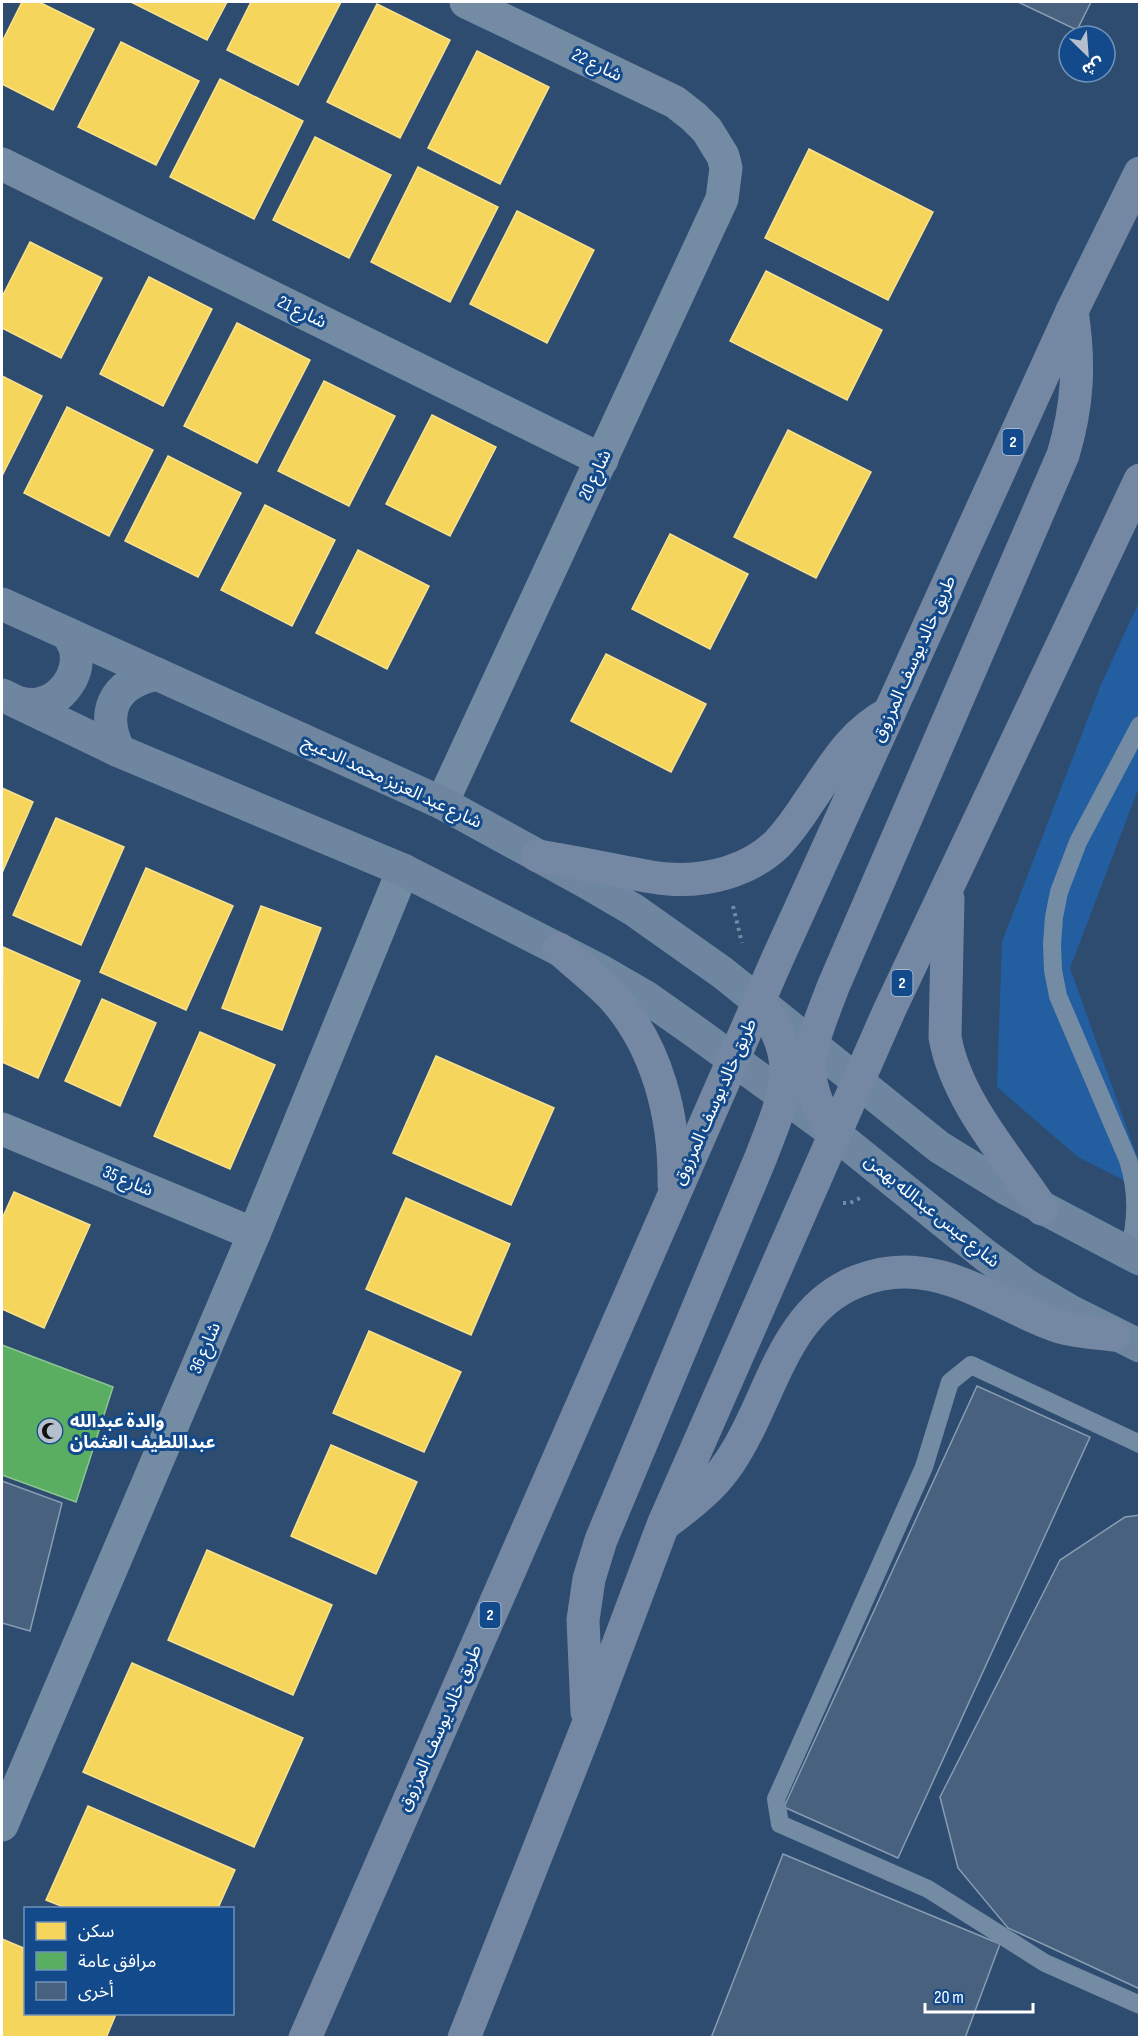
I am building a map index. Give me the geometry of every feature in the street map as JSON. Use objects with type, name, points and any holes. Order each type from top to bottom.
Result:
[{"type":"main road","name":"طريق خالد يوسف المرزوق","points":[[305,2037],[759,1003],[1072,311],[1140,173]]},
{"type":"main road","points":[[834,1132],[825,1120],[813,1091],[811,1046],[833,987],[1064,455],[1076,404],[1078,374],[1077,342],[1072,311]]},
{"type":"main road","name":"2","points":[[464,2037],[587,1726],[663,1525],[834,1132],[1140,480]]},
{"type":"main road","points":[[538,856],[667,879],[691,880],[725,874],[758,859],[777,844],[853,739],[870,723],[890,712]]},
{"type":"main road","points":[[948,885],[945,1021],[948,1053],[961,1086],[1042,1209]]},
{"type":"main road","points":[[559,949],[611,996],[633,1024],[649,1055],[662,1088],[671,1122],[674,1193]]},
{"type":"main road","points":[[587,1726],[584,1620],[589,1579],[601,1540],[761,1157],[784,1096],[786,1063],[783,1047],[773,1023],[759,1003]]},
{"type":"main road","points":[[663,1525],[710,1487],[729,1464],[793,1336],[808,1315],[826,1298],[848,1285],[871,1276],[897,1271],[922,1273],[946,1278],[1061,1327],[1127,1341]]},
{"type":"street","name":"شارع 22","points":[[466,2],[675,102],[694,117],[717,143]]},
{"type":"street","name":"شارع 20","points":[[442,803],[722,199],[726,168],[717,143]]},
{"type":"street","name":"شارع 21","points":[[2,164],[602,460]]},
{"type":"street","name":"شارع عبد العزيز محمد الدعيج","points":[[2,604],[442,803],[634,910],[714,967],[759,1003]]},
{"type":"street","points":[[10,699],[37,705],[54,698],[68,686],[76,669],[76,651],[68,634]]},
{"type":"street","points":[[119,751],[111,735],[110,718],[115,701],[125,686],[140,677],[158,674]]},
{"type":"street","points":[[10,699],[119,751],[403,870],[601,970],[646,997],[734,1059]]},
{"type":"street","name":"شارع 36","points":[[2,1825],[254,1234],[403,870]]},
{"type":"street","points":[[759,1003],[857,1082],[972,1169],[1042,1209],[1134,1256]]},
{"type":"street","name":"شارع عيس عبدالله بهمن","points":[[734,1059],[834,1132],[985,1256],[1044,1295],[1127,1341]]},
{"type":"street","name":"شارع 35","points":[[2,1129],[254,1234]]},
{"type":"lane","points":[[1134,1256],[1136,1216],[1133,1178],[1128,1160],[1058,996],[1053,970],[1052,944],[1054,917],[1068,867],[1140,725]]},
{"type":"lane","points":[[1140,1444],[971,1365],[950,1382],[924,1467],[776,1799],[780,1824],[928,1888],[1045,1963],[1140,2005]]},
{"type":"path","points":[[725,874],[744,949]]},
{"type":"shaded area","points":[[1139,602],[1139,787],[1070,968],[1139,1162],[1139,1188],[1078,1157],[997,1087],[1002,942],[1100,687]]},
{"type":"building: سكن","points":[[22,2],[39,2],[94,29],[53,110],[2,84],[2,42]]},
{"type":"building: سكن","points":[[131,2],[227,2],[207,40]]},
{"type":"building: سكن","points":[[251,2],[341,2],[298,85],[227,50]]},
{"type":"building: سكن","points":[[377,4],[450,40],[400,138],[327,102]]},
{"type":"building: سكن","points":[[121,42],[199,81],[156,165],[78,127]]},
{"type":"building: سكن","points":[[477,51],[549,87],[500,184],[428,148]]},
{"type":"building: سكن","points":[[220,79],[303,121],[254,219],[170,177]]},
{"type":"building: سكن","points":[[315,137],[391,175],[349,258],[273,220]]},
{"type":"building: سكن","points":[[809,149],[933,212],[888,300],[765,238]]},
{"type":"building: سكن","points":[[418,167],[498,207],[450,302],[371,262]]},
{"type":"building: سكن","points":[[517,211],[594,250],[547,343],[470,304]]},
{"type":"building: سكن","points":[[30,242],[102,278],[61,358],[2,328],[2,297]]},
{"type":"building: سكن","points":[[766,271],[882,330],[847,400],[730,341]]},
{"type":"building: سكن","points":[[149,277],[212,309],[163,406],[100,374]]},
{"type":"building: سكن","points":[[237,323],[310,360],[257,463],[184,426]]},
{"type":"building: سكن","points":[[2,376],[42,396],[2,476]]},
{"type":"building: سكن","points":[[324,381],[395,416],[349,506],[278,471]]},
{"type":"building: سكن","points":[[67,407],[153,450],[109,536],[24,493]]},
{"type":"building: سكن","points":[[432,415],[496,447],[450,536],[386,504]]},
{"type":"building: سكن","points":[[788,430],[871,472],[816,578],[734,537]]},
{"type":"building: سكن","points":[[168,456],[241,493],[198,577],[125,541]]},
{"type":"building: سكن","points":[[265,505],[335,540],[292,626],[221,590]]},
{"type":"building: سكن","points":[[670,534],[748,574],[710,649],[632,609]]},
{"type":"building: سكن","points":[[358,550],[429,586],[387,669],[316,633]]},
{"type":"building: سكن","points":[[606,654],[706,704],[671,772],[571,721]]},
{"type":"building: سكن","points":[[2,788],[33,802],[2,873]]},
{"type":"building: سكن","points":[[56,818],[124,847],[81,945],[13,915]]},
{"type":"building: سكن","points":[[146,868],[233,906],[186,1010],[100,972]]},
{"type":"building: سكن","points":[[261,906],[321,928],[282,1030],[222,1008]]},
{"type":"building: سكن","points":[[3,947],[80,981],[38,1078],[2,1062]]},
{"type":"building: سكن","points":[[102,999],[156,1023],[120,1106],[65,1081]]},
{"type":"building: سكن","points":[[200,1032],[275,1065],[230,1169],[154,1136]]},
{"type":"building: سكن","points":[[436,1056],[554,1108],[511,1205],[393,1153]]},
{"type":"building: سكن","points":[[14,1192],[90,1225],[44,1328],[2,1309],[2,1219]]},
{"type":"building: سكن","points":[[406,1198],[510,1244],[471,1335],[366,1289]]},
{"type":"building: سكن","points":[[369,1331],[461,1372],[424,1452],[333,1413]]},
{"type":"building: سكن","points":[[331,1445],[417,1482],[376,1574],[291,1536]]},
{"type":"building: سكن","points":[[207,1550],[332,1605],[293,1695],[168,1640]]},
{"type":"building: سكن","points":[[132,1663],[303,1738],[254,1847],[83,1772]]},
{"type":"building: سكن","points":[[88,1806],[235,1870],[218,1907],[64,1907],[46,1900]]},
{"type":"building: سكن","points":[[2,1939],[24,1948],[24,2015],[116,2015],[106,2038],[2,2038]]},
{"type":"building: مرافق عامة","name":"والدة عبدالله عبداللطيف العثمان","points":[[2,1345],[113,1387],[76,1502],[2,1475]]},
{"type":"building: أخرى","points":[[1018,2],[1091,2],[1080,24],[1064,24]]},
{"type":"building: أخرى","points":[[977,1386],[1090,1437],[898,1858],[784,1807]]},
{"type":"building: أخرى","points":[[2,1481],[62,1503],[30,1631],[2,1623]]},
{"type":"building: أخرى","points":[[1140,1515],[1140,1989],[1008,1928],[958,1868],[940,1797],[1060,1560],[1125,1517]]},
{"type":"building: أخرى","points":[[783,1854],[1000,1944],[965,2038],[711,2038]]},
{"type":"place","name":"والدة عبدالله عبداللطيف العثمان","points":[[50,1431]]}]
